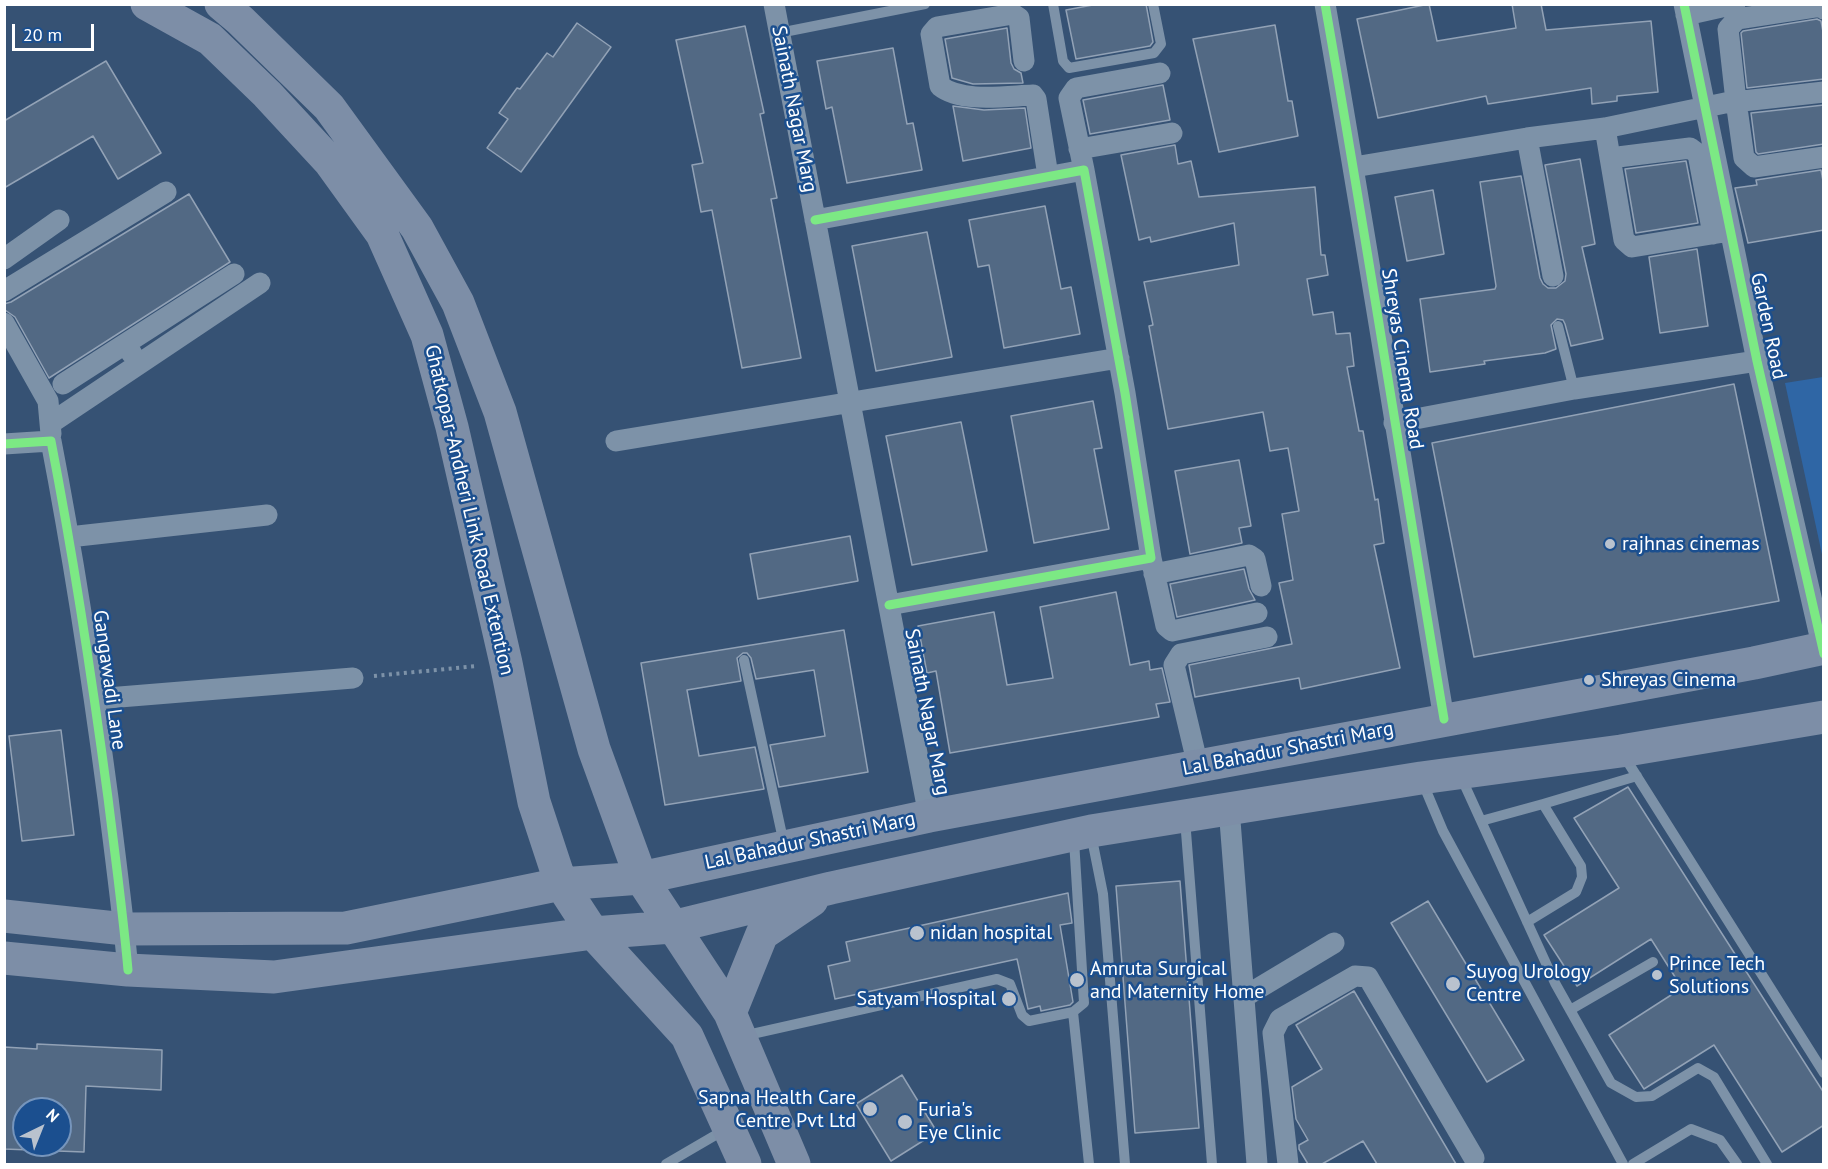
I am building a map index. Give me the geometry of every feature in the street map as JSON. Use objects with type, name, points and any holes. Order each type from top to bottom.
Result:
[{"type":"main road","name":"Ghatkopar-Andheri Link Road Extention","points":[[147,4],[210,39],[267,94],[330,162],[382,234],[427,335],[452,427],[506,663],[534,802],[561,884],[593,933],[687,1036],[745,1164]]},
{"type":"main road","name":"Ghatkopar-Andheri Link Road Extention","points":[[221,4],[328,108],[417,228],[458,303],[500,412],[594,749],[641,878],[735,1025],[794,1164]]},
{"type":"main road","points":[[452,427],[500,412]]},
{"type":"main road","name":"Lal Bahadur Shastri Marg","points":[[4,916],[125,929],[346,928],[561,884],[641,878],[929,816],[1754,663],[1823,648]]},
{"type":"main road","points":[[4,958],[128,970],[274,977],[593,933],[672,927],[831,888],[1082,833],[1458,772],[1629,764],[1824,717]]},
{"type":"main road","points":[[735,1025],[762,934],[831,888]]},
{"type":"main road","points":[[724,1118],[762,1090]]},
{"type":"street","name":"Sainath Nagar Marg","points":[[774,4],[929,816]]},
{"type":"street","name":"Shreyas Cinema Road","points":[[1325,4],[1354,167],[1444,719]]},
{"type":"street","points":[[1685,10],[1735,4]]},
{"type":"street","points":[[1824,9],[1821,6],[1737,20],[1728,28],[1744,158],[1754,167],[1824,157]]},
{"type":"street","name":"Garden Road","points":[[1685,10],[1705,108],[1722,232],[1756,361],[1824,654]]},
{"type":"street","points":[[1024,62],[1018,18],[1013,14],[937,27],[931,34],[940,86],[950,93],[990,97],[1033,95],[1036,99],[1048,176]]},
{"type":"street","points":[[1160,73],[1076,88],[1069,98],[1119,358],[1152,566],[1166,626],[1172,631],[1257,613]]},
{"type":"street","points":[[1354,167],[1527,138],[1605,128],[1736,101],[1824,92]]},
{"type":"street","points":[[1605,128],[1610,158],[1624,240],[1632,248],[1722,232],[1698,154],[1690,148],[1610,158]]},
{"type":"street","points":[[1079,149],[1172,133]]},
{"type":"street","points":[[1527,138],[1553,276]]},
{"type":"street","points":[[815,220],[1084,170]]},
{"type":"street","points":[[4,291],[166,192]]},
{"type":"street","points":[[4,259],[59,220]]},
{"type":"street","points":[[63,384],[234,274]]},
{"type":"street","points":[[4,444],[51,432],[139,365],[260,283]]},
{"type":"street","points":[[215,286],[228,304]]},
{"type":"street","name":"Gangawadi Lane","points":[[4,323],[48,401],[51,432],[95,699],[125,929],[128,970]]},
{"type":"street","points":[[125,344],[139,365]]},
{"type":"street","points":[[616,441],[1119,358]]},
{"type":"street","points":[[1394,423],[1574,389],[1756,361]]},
{"type":"street","points":[[69,537],[267,515]]},
{"type":"street","points":[[889,605],[1152,566],[1249,555],[1255,559],[1261,586]]},
{"type":"street","points":[[1198,766],[1174,665],[1181,654],[1267,638]]},
{"type":"street","points":[[95,699],[353,678]]},
{"type":"street","points":[[1229,808],[1257,1164]]},
{"type":"street","points":[[1244,997],[1334,943]]},
{"type":"street","points":[[1288,1164],[1273,1033],[1280,1019],[1355,976],[1368,977],[1474,1158]]},
{"type":"lane","points":[[779,33],[925,4]]},
{"type":"lane","points":[[1053,4],[1063,61],[1070,68],[1154,53],[1161,44],[1154,4]]},
{"type":"lane","points":[[1558,326],[1574,389]]},
{"type":"lane","points":[[744,660],[784,847]]},
{"type":"lane","points":[[1481,821],[1543,804],[1629,764],[1824,1073]]},
{"type":"lane","points":[[1458,772],[1555,983],[1611,1083],[1636,1097],[1652,1096],[1698,1068],[1714,1077],[1767,1164]]},
{"type":"lane","points":[[1421,778],[1458,861],[1623,1164]]},
{"type":"lane","points":[[1527,921],[1576,892],[1582,877],[1581,866],[1543,804]]},
{"type":"lane","points":[[1184,816],[1212,1164]]},
{"type":"lane","points":[[735,1025],[998,979],[1010,984],[1022,1016],[1029,1021],[1073,1012],[1084,1003],[1082,833]]},
{"type":"lane","points":[[1082,833],[1103,894],[1125,1164]]},
{"type":"lane","points":[[1570,1010],[1653,962]]},
{"type":"lane","points":[[1073,1012],[1089,1164]]},
{"type":"lane","points":[[666,1164],[724,1118]]},
{"type":"lane","points":[[1633,1164],[1691,1129],[1720,1140],[1737,1164]]},
{"type":"path","points":[[353,678],[506,663]]},
{"type":"shaded area","points":[[1824,377],[1823,559],[1785,383]]},
{"type":"building","points":[[1098,4],[1146,4],[1153,42],[1150,46],[1076,59],[1066,10]]},
{"type":"building","points":[[1429,4],[1437,41],[1516,28],[1512,4],[1541,4],[1546,30],[1651,21],[1658,92],[1617,96],[1617,101],[1592,104],[1591,88],[1488,104],[1486,96],[1378,118],[1357,19]]},
{"type":"building","points":[[1817,19],[1821,21],[1824,37],[1824,79],[1747,88],[1741,33],[1743,31]]},
{"type":"building","points":[[577,23],[611,47],[521,172],[487,148],[508,119],[499,113],[547,53],[553,57]]},
{"type":"building","points":[[1275,25],[1288,101],[1292,101],[1298,136],[1219,152],[1193,39]]},
{"type":"building","points":[[745,26],[764,113],[760,114],[777,198],[771,199],[801,358],[742,368],[712,210],[701,212],[692,165],[703,163],[676,40]]},
{"type":"building","points":[[1007,28],[1011,63],[1014,69],[1021,73],[1023,83],[973,84],[952,78],[945,39]]},
{"type":"building","points":[[893,48],[907,124],[913,123],[922,170],[847,183],[832,107],[826,109],[817,61]]},
{"type":"building","points":[[106,61],[161,153],[118,179],[93,136],[4,188],[4,121]]},
{"type":"building","points":[[1163,85],[1170,120],[1090,134],[1083,100]]},
{"type":"building","points":[[1824,105],[1824,144],[1758,154],[1756,152],[1751,113]]},
{"type":"building","points":[[953,106],[984,110],[1025,108],[1031,148],[963,161]]},
{"type":"building","points":[[1175,145],[1178,164],[1191,161],[1199,197],[1315,187],[1321,255],[1325,255],[1328,275],[1307,279],[1313,315],[1333,312],[1336,334],[1350,333],[1354,366],[1347,367],[1359,431],[1363,431],[1375,500],[1378,499],[1384,543],[1374,545],[1400,668],[1301,689],[1299,678],[1195,697],[1189,665],[1292,644],[1279,583],[1293,580],[1282,514],[1299,511],[1288,448],[1270,451],[1263,412],[1168,429],[1149,326],[1153,325],[1144,282],[1239,265],[1234,223],[1151,242],[1150,237],[1139,240],[1121,155]]},
{"type":"building","points":[[1580,159],[1595,244],[1582,247],[1603,339],[1571,346],[1563,320],[1557,319],[1551,325],[1556,349],[1545,353],[1484,361],[1485,364],[1430,372],[1420,299],[1495,289],[1496,286],[1480,182],[1521,176],[1540,278],[1548,288],[1556,288],[1565,281],[1566,274],[1545,165]]},
{"type":"building","points":[[1686,161],[1698,223],[1636,233],[1625,169]]},
{"type":"building","points":[[1821,170],[1824,186],[1824,230],[1748,243],[1735,188],[1757,185],[1756,180]]},
{"type":"building","points":[[1433,190],[1444,254],[1407,261],[1395,197]]},
{"type":"building","points":[[189,194],[230,262],[49,378],[15,317],[5,310],[4,304],[11,302]]},
{"type":"building","points":[[1045,206],[1061,289],[1071,287],[1080,334],[1004,348],[989,265],[978,267],[969,220]]},
{"type":"building","points":[[927,232],[952,357],[876,371],[852,246]]},
{"type":"building","points":[[1697,249],[1708,326],[1660,333],[1649,257]]},
{"type":"building","name":"rajhnas cinemas","points":[[1734,384],[1779,601],[1474,657],[1432,443]]},
{"type":"building","points":[[1093,401],[1102,448],[1094,449],[1109,529],[1034,543],[1011,416]]},
{"type":"building","points":[[961,422],[987,551],[912,565],[886,436]]},
{"type":"building","points":[[1239,460],[1251,526],[1239,528],[1242,543],[1190,554],[1175,471]]},
{"type":"building","points":[[850,536],[858,581],[758,599],[750,554]]},
{"type":"building","points":[[1244,569],[1249,589],[1255,600],[1177,617],[1170,584]]},
{"type":"building","points":[[1116,592],[1130,665],[1149,661],[1150,670],[1162,668],[1170,702],[1156,704],[1159,717],[950,753],[936,671],[927,673],[918,626],[994,612],[1007,685],[1053,678],[1040,607]]},
{"type":"building","points":[[844,630],[868,772],[779,787],[770,745],[825,736],[814,670],[756,679],[751,658],[747,653],[743,653],[737,658],[741,681],[687,690],[699,756],[755,747],[764,789],[665,805],[641,663]]},
{"type":"building","points":[[61,730],[74,835],[22,841],[9,736]]},
{"type":"building","points":[[1628,787],[1824,1093],[1824,1125],[1782,1152],[1714,1045],[1644,1089],[1609,1035],[1682,988],[1651,939],[1577,986],[1544,935],[1619,888],[1574,818]]},
{"type":"building","points":[[1180,881],[1199,1128],[1135,1133],[1116,886]]},
{"type":"building","points":[[1068,893],[1072,923],[1060,925],[1073,1002],[1070,1005],[1041,1011],[1040,1006],[1028,1009],[1017,959],[835,999],[828,966],[850,961],[846,942]]},
{"type":"building","points":[[1428,901],[1524,1060],[1487,1082],[1391,923]]},
{"type":"building","points":[[1354,991],[1456,1164],[1377,1164],[1363,1141],[1322,1164],[1308,1164],[1299,1149],[1299,1145],[1308,1140],[1296,1119],[1292,1087],[1322,1069],[1296,1025]]},
{"type":"building","points":[[37,1044],[162,1050],[161,1090],[86,1086],[84,1152],[72,1152],[72,1097],[12,1097],[12,1149],[4,1149],[4,1047],[37,1049]]},
{"type":"building","points":[[902,1075],[937,1132],[891,1161],[856,1104]]},
{"type":"cycle path","points":[[1325,4],[1444,719]]},
{"type":"cycle path","points":[[1684,4],[1757,361],[1824,654]]},
{"type":"cycle path","points":[[815,220],[1084,170],[1125,393],[1151,558],[889,605]]},
{"type":"cycle path","points":[[4,444],[51,441],[96,708],[128,970]]},
{"type":"place","name":"rajhnas cinemas","points":[[1610,544]]},
{"type":"place","name":"Shreyas Cinema","points":[[1589,680]]},
{"type":"place","name":"nidan hospital","points":[[917,933]]},
{"type":"place","name":"Prince Tech Solutions","points":[[1657,975]]},
{"type":"place","name":"Amruta Surgical and Maternity Home","points":[[1077,980]]},
{"type":"place","name":"Suyog Urology Centre","points":[[1453,984]]},
{"type":"place","name":"Satyam Hospital","points":[[1009,999]]},
{"type":"place","name":"Sapna Health Care Centre Pvt Ltd","points":[[870,1109]]},
{"type":"place","name":"Furia's Eye Clinic","points":[[905,1122]]}]
